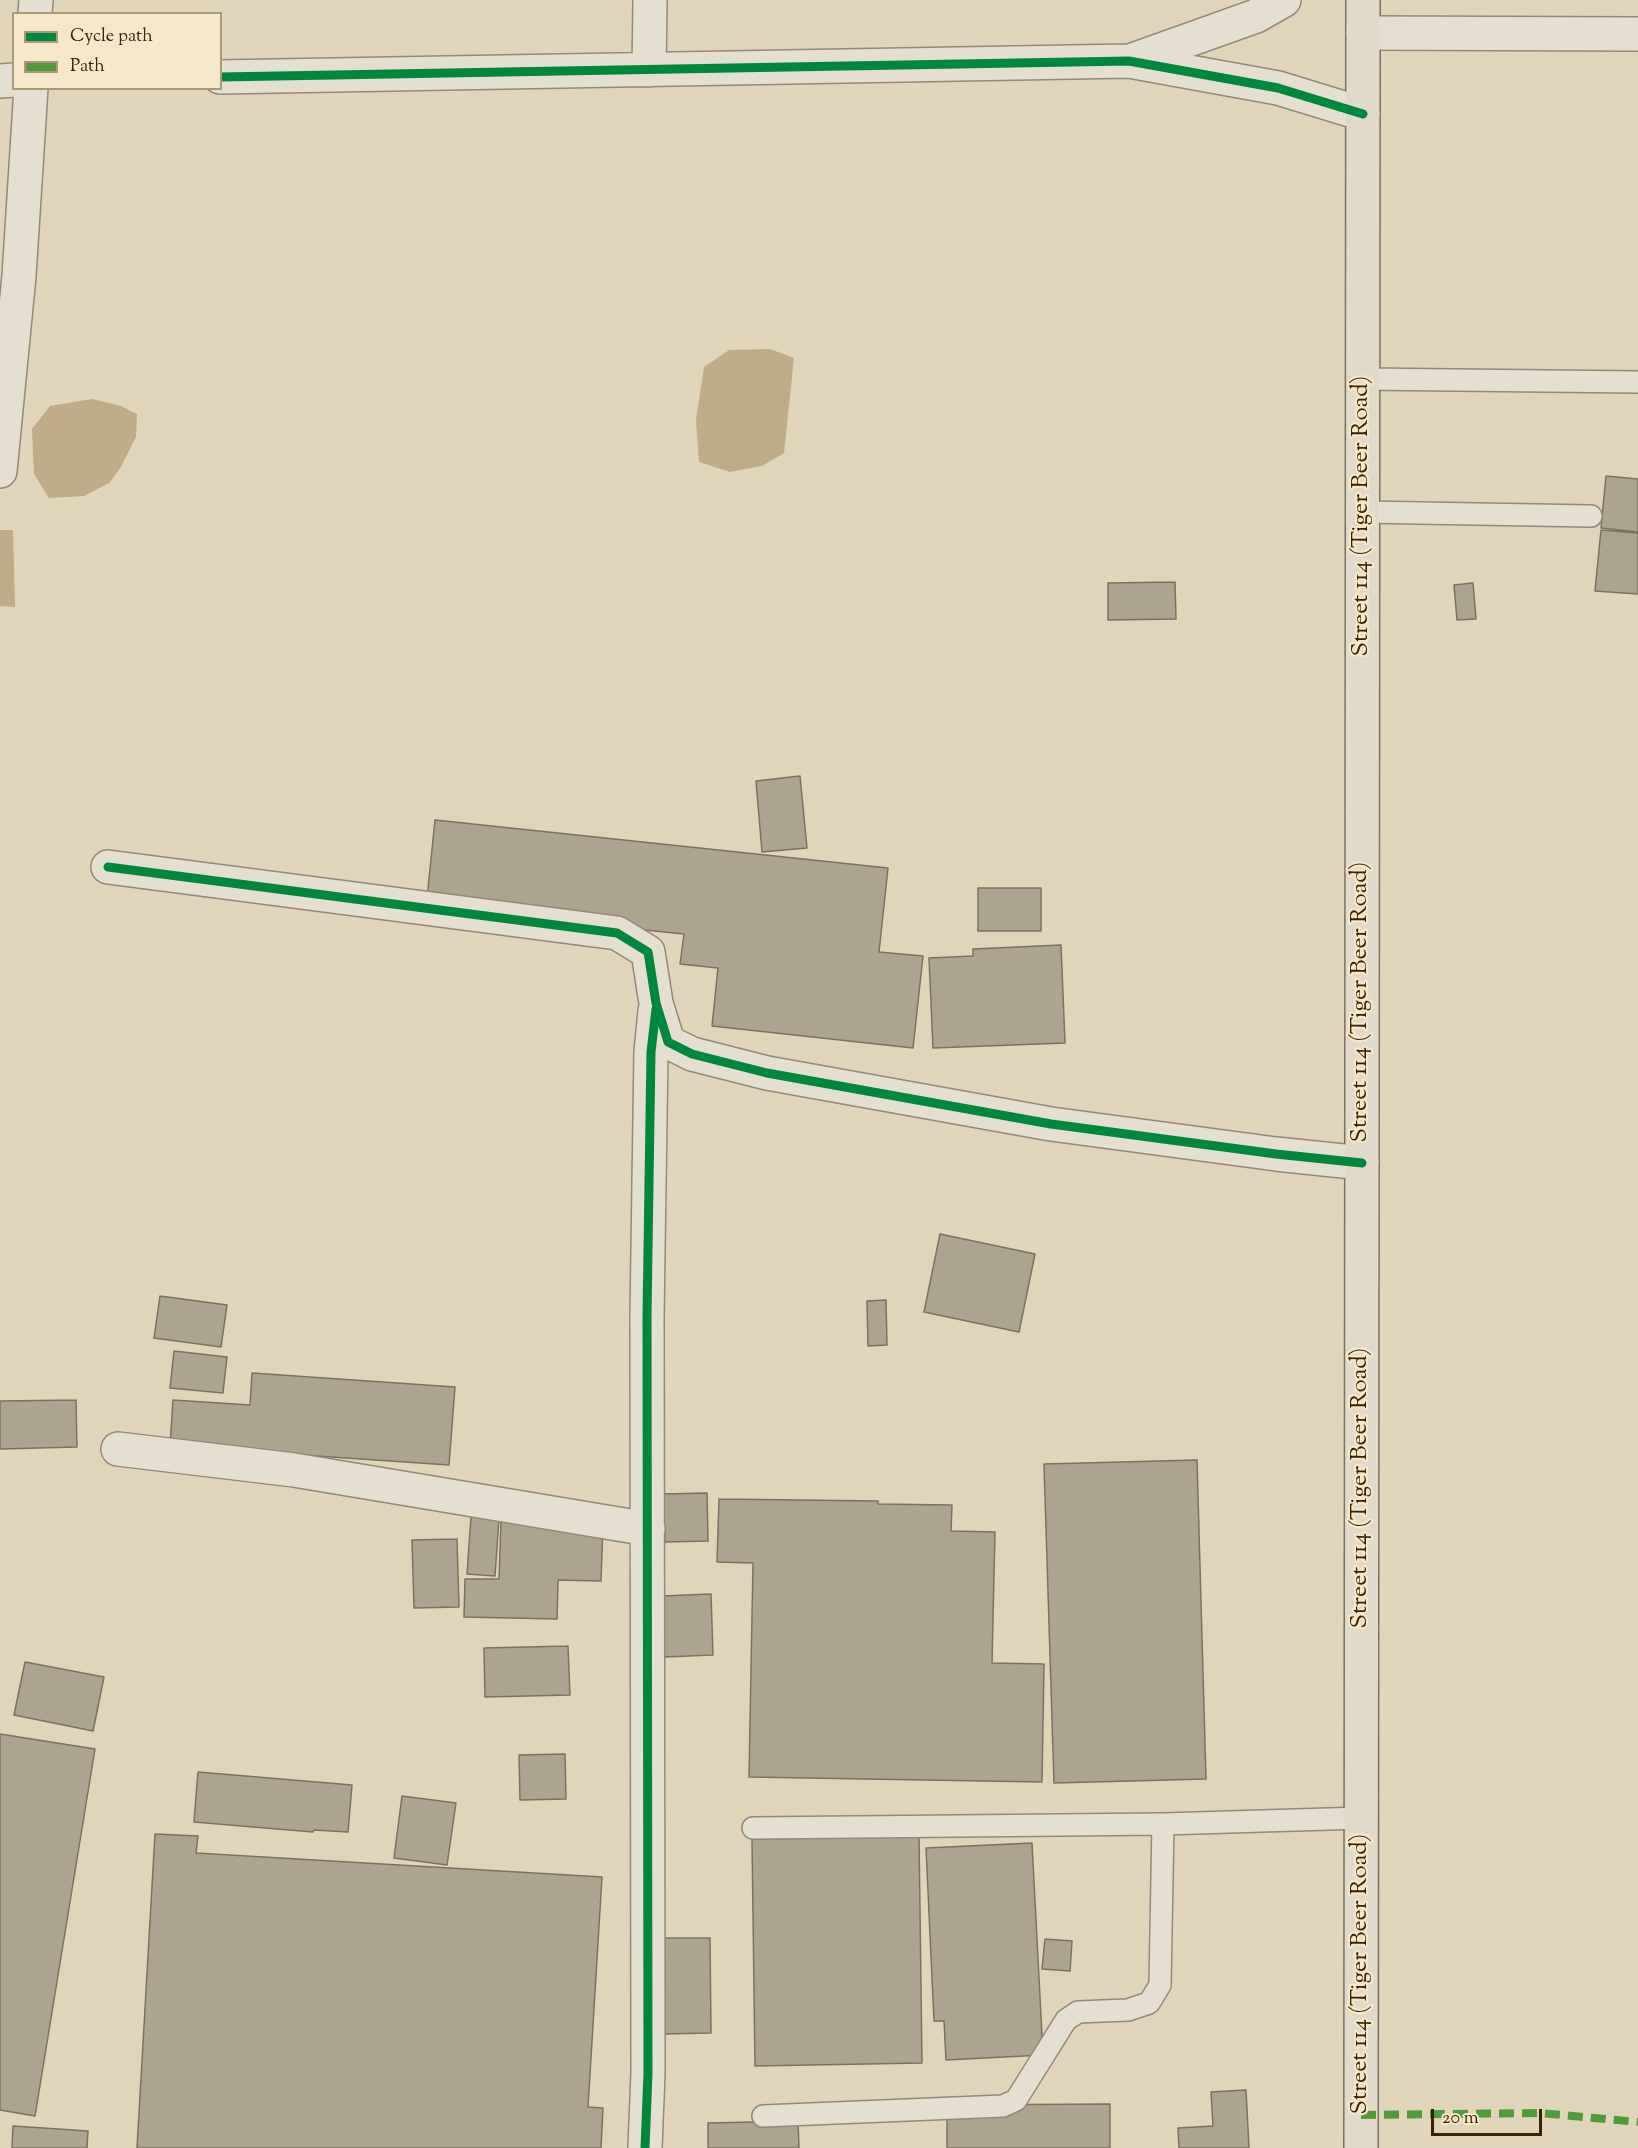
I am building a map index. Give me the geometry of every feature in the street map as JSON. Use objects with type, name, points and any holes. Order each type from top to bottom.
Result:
[{"type":"main road","name":"Street 114 (Tiger Beer Road)","points":[[1362,2148],[1363,0]]},
{"type":"street","points":[[649,70],[650,0]]},
{"type":"street","points":[[1129,61],[1256,16],[1284,0]]},
{"type":"street","points":[[1363,33],[1638,34]]},
{"type":"street","points":[[222,76],[1129,61],[1278,88],[1363,114]]},
{"type":"street","points":[[0,471],[19,276],[31,90]]},
{"type":"street","points":[[108,867],[617,933],[648,952],[656,1003],[668,1042],[692,1054],[767,1073],[1051,1124],[1265,1153],[1362,1163]]},
{"type":"street","points":[[645,2148],[648,2073],[647,1316],[651,1052],[656,1003]]},
{"type":"street","points":[[118,1449],[294,1470],[648,1529]]},
{"type":"lane","points":[[1363,379],[1638,381]]},
{"type":"lane","points":[[1363,512],[1591,516]]},
{"type":"lane","points":[[753,1828],[1163,1824],[1362,1818]]},
{"type":"lane","points":[[763,2116],[1003,2106],[1016,2100],[1066,2020],[1078,2012],[1128,2010],[1149,2002],[1160,1985],[1163,1824]]},
{"type":"shaded area","points":[[770,349],[794,358],[784,453],[762,466],[730,472],[699,462],[696,420],[704,367],[729,350]]},
{"type":"shaded area","points":[[92,399],[121,406],[137,414],[136,437],[121,467],[109,483],[84,496],[49,498],[34,474],[32,429],[50,406]]},
{"type":"shaded area","points":[[0,530],[13,530],[15,607],[0,606]]},
{"type":"building","points":[[1606,476],[1638,479],[1638,532],[1601,528]]},
{"type":"building","points":[[1601,530],[1638,533],[1638,594],[1595,591]]},
{"type":"building","points":[[1175,582],[1176,619],[1108,620],[1108,583]]},
{"type":"building","points":[[1473,583],[1476,619],[1457,620],[1454,585]]},
{"type":"building","points":[[800,776],[807,848],[762,852],[756,781]]},
{"type":"building","points":[[435,820],[888,868],[879,952],[923,956],[913,1048],[712,1026],[718,968],[680,964],[684,934],[426,908]]},
{"type":"building","points":[[978,888],[1041,888],[1041,931],[978,931]]},
{"type":"building","points":[[1061,945],[1065,1043],[933,1048],[929,958],[973,956],[973,949]]},
{"type":"building","points":[[940,1234],[1035,1254],[1019,1332],[924,1312]]},
{"type":"building","points":[[160,1296],[227,1305],[221,1347],[154,1338]]},
{"type":"building","points":[[886,1300],[887,1345],[868,1346],[867,1301]]},
{"type":"building","points":[[174,1351],[227,1357],[223,1393],[170,1388]]},
{"type":"building","points":[[252,1373],[455,1387],[449,1465],[170,1446],[173,1400],[250,1405]]},
{"type":"building","points":[[76,1400],[77,1447],[0,1449],[0,1401]]},
{"type":"building","points":[[1197,1460],[1206,1779],[1054,1783],[1044,1464]]},
{"type":"building","points":[[707,1493],[708,1541],[665,1542],[663,1494]]},
{"type":"building","points":[[719,1499],[878,1501],[878,1504],[952,1505],[951,1531],[995,1532],[992,1663],[1044,1664],[1042,1782],[749,1777],[753,1563],[717,1562]]},
{"type":"building","points":[[471,1517],[499,1519],[495,1576],[467,1574]]},
{"type":"building","points":[[501,1522],[603,1524],[601,1581],[558,1580],[557,1619],[464,1617],[465,1579],[499,1579]]},
{"type":"building","points":[[457,1539],[459,1607],[414,1608],[412,1540]]},
{"type":"building","points":[[711,1594],[713,1655],[664,1657],[662,1596]]},
{"type":"building","points":[[568,1646],[570,1695],[485,1697],[484,1648]]},
{"type":"building","points":[[25,1662],[104,1677],[93,1731],[14,1715]]},
{"type":"building","points":[[0,1734],[95,1749],[35,2116],[0,2110]]},
{"type":"building","points":[[565,1754],[566,1799],[520,1800],[519,1755]]},
{"type":"building","points":[[198,1772],[352,1785],[348,1832],[314,1830],[313,1832],[194,1822]]},
{"type":"building","points":[[402,1796],[456,1803],[447,1865],[394,1858]]},
{"type":"building","points":[[155,1834],[198,1836],[196,1853],[602,1877],[588,2107],[603,2108],[601,2148],[137,2148]]},
{"type":"building","points":[[919,1836],[922,2063],[755,2066],[752,1839]]},
{"type":"building","points":[[1032,1843],[1043,2055],[946,2060],[944,2021],[934,2021],[926,1848]]},
{"type":"building","points":[[663,1938],[710,1938],[711,2033],[663,2034]]},
{"type":"building","points":[[1045,1939],[1072,1941],[1070,1971],[1042,1969]]},
{"type":"building","points":[[1246,2090],[1249,2148],[1179,2148],[1178,2128],[1213,2126],[1211,2092]]},
{"type":"building","points":[[1110,2104],[1110,2148],[947,2148],[947,2105]]},
{"type":"building","points":[[798,2121],[799,2148],[708,2148],[708,2123]]},
{"type":"building","points":[[13,2126],[88,2131],[87,2148],[12,2148]]},
{"type":"marked path","points":[[1361,2115],[1540,2113],[1638,2122]]},
{"type":"cycle path","points":[[222,77],[1129,61],[1278,88],[1363,114]]},
{"type":"cycle path","points":[[108,867],[617,933],[648,952],[656,1003],[668,1042],[692,1054],[767,1073],[1051,1124],[1362,1163]]},
{"type":"cycle path","points":[[645,2148],[648,2073],[647,1316],[651,1052],[656,1009]]}]
